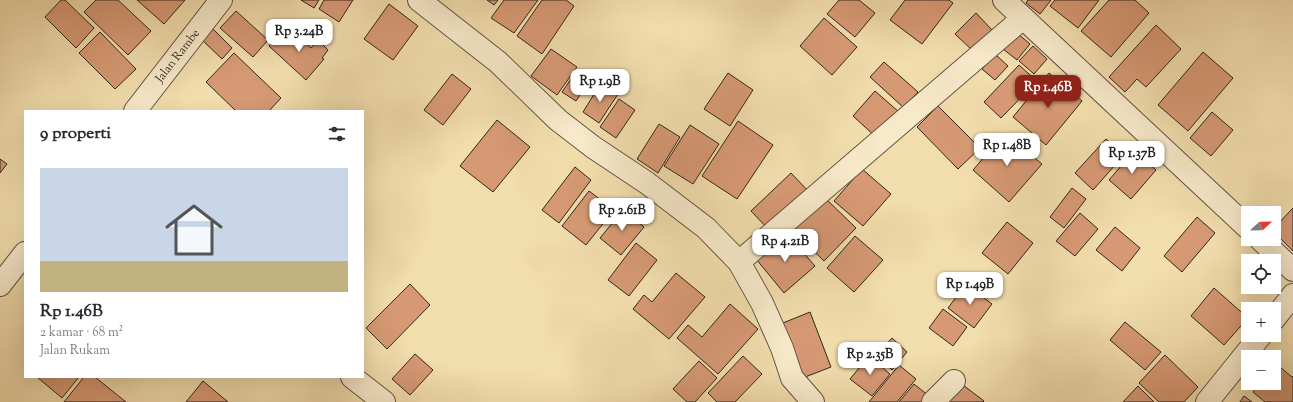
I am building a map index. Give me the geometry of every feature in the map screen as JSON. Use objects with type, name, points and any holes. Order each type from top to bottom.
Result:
[{"type":"street","name":"Jalan Rambe","points":[[136,110],[221,0]]},
{"type":"street","points":[[419,0],[498,62],[558,120],[593,147],[648,183],[706,228],[739,262],[762,303],[782,348],[792,378],[802,398]]},
{"type":"street","points":[[1004,0],[1241,221]]},
{"type":"street","points":[[739,262],[1023,18]]},
{"type":"street","points":[[1267,246],[1293,270]]},
{"type":"street","points":[[0,285],[24,254]]},
{"type":"street","points":[[1281,311],[1293,296]]},
{"type":"street","points":[[1207,402],[1255,342]]},
{"type":"street","points":[[353,378],[384,402]]},
{"type":"street","points":[[933,402],[954,381]]},
{"type":"building","points":[[61,0],[65,0],[94,28],[76,48],[45,17]]},
{"type":"building","points":[[96,0],[118,0],[151,31],[128,55],[84,12]]},
{"type":"building","points":[[137,0],[185,0],[164,24]]},
{"type":"building","points":[[301,0],[319,0],[314,8]]},
{"type":"building","points":[[324,0],[353,0],[339,22],[319,9]]},
{"type":"building","points":[[487,0],[498,0],[494,5]]},
{"type":"building","points":[[504,0],[538,0],[514,33],[491,18]]},
{"type":"building","points":[[542,0],[566,0],[574,6],[542,54],[517,36]]},
{"type":"building","points":[[839,0],[859,0],[875,13],[855,37],[827,14]]},
{"type":"building","points":[[905,0],[949,0],[953,3],[922,44],[890,20]]},
{"type":"building","points":[[1028,0],[1051,0],[1040,14],[1026,3]]},
{"type":"building","points":[[1055,0],[1099,0],[1078,28],[1050,6]]},
{"type":"building","points":[[1109,0],[1135,0],[1149,13],[1111,57],[1081,31]]},
{"type":"building","points":[[389,4],[418,26],[393,60],[364,39]]},
{"type":"building","points":[[236,11],[268,40],[253,57],[220,28]]},
{"type":"building","points":[[976,13],[993,31],[973,51],[955,34]]},
{"type":"building","points":[[824,18],[857,47],[832,75],[800,46]]},
{"type":"building","points":[[1156,25],[1181,49],[1146,87],[1137,79],[1125,92],[1109,77]]},
{"type":"building","points":[[287,26],[311,48],[318,40],[328,50],[322,58],[324,59],[306,80],[269,46]]},
{"type":"building","points":[[212,28],[232,48],[222,59],[202,40]]},
{"type":"building","points":[[100,32],[136,69],[115,89],[79,53]]},
{"type":"building","points":[[1017,33],[1030,44],[1017,60],[1003,49]]},
{"type":"building","points":[[1033,46],[1047,59],[1034,74],[1019,61]]},
{"type":"building","points":[[551,49],[577,67],[557,95],[531,76]]},
{"type":"building","points":[[1203,52],[1233,78],[1188,131],[1158,105]]},
{"type":"building","points":[[234,53],[281,98],[270,110],[235,110],[206,82]]},
{"type":"building","points":[[995,54],[1008,66],[995,80],[982,69]]},
{"type":"building","points":[[884,62],[918,92],[904,108],[870,77]]},
{"type":"building","points":[[1019,65],[1037,81],[1001,118],[984,102]]},
{"type":"building","points":[[578,69],[591,78],[576,101],[562,92]]},
{"type":"building","points":[[728,73],[753,90],[730,126],[704,109]]},
{"type":"building","points":[[1049,73],[1082,101],[1046,145],[1013,117]]},
{"type":"building","points":[[452,74],[471,89],[443,125],[424,110]]},
{"type":"building","points":[[601,83],[618,94],[599,123],[583,112]]},
{"type":"building","points":[[875,91],[899,112],[876,137],[853,116]]},
{"type":"building","points":[[619,99],[635,110],[616,138],[600,127]]},
{"type":"building","points":[[938,106],[980,148],[958,169],[917,127]]},
{"type":"building","points":[[1212,112],[1233,130],[1211,156],[1190,138]]},
{"type":"building","points":[[497,120],[530,147],[493,192],[460,166]]},
{"type":"building","points":[[738,121],[773,145],[737,199],[702,176]]},
{"type":"building","points":[[659,124],[680,137],[658,173],[637,159]]},
{"type":"building","points":[[690,125],[719,144],[693,184],[664,166]]},
{"type":"building","points":[[1005,133],[1042,164],[1009,202],[973,170]]},
{"type":"building","points":[[1106,139],[1124,155],[1093,190],[1075,173]]},
{"type":"building","points":[[1134,151],[1156,170],[1131,199],[1109,180]]},
{"type":"building","points":[[0,159],[7,164],[0,173]]},
{"type":"building","points":[[575,167],[591,180],[559,223],[542,210]]},
{"type":"building","points":[[862,169],[891,194],[863,226],[834,201]]},
{"type":"building","points":[[791,173],[810,193],[770,231],[751,211]]},
{"type":"building","points":[[1072,188],[1086,199],[1064,228],[1050,217]]},
{"type":"building","points":[[589,191],[614,210],[586,245],[562,226]]},
{"type":"building","points":[[824,197],[856,228],[824,261],[793,231]]},
{"type":"building","points":[[1293,208],[1293,251],[1281,239],[1281,221]]},
{"type":"building","points":[[623,210],[644,227],[621,255],[600,238]]},
{"type":"building","points":[[1080,213],[1098,229],[1075,256],[1056,241]]},
{"type":"building","points":[[1197,217],[1215,233],[1182,272],[1164,256]]},
{"type":"building","points":[[1007,222],[1033,243],[1008,274],[982,253]]},
{"type":"building","points":[[1115,227],[1140,248],[1122,271],[1096,250]]},
{"type":"building","points":[[786,233],[815,266],[784,293],[756,259]]},
{"type":"building","points":[[855,236],[883,260],[854,292],[827,268]]},
{"type":"building","points":[[636,243],[657,260],[629,296],[608,280]]},
{"type":"building","points":[[676,273],[705,297],[669,339],[633,309],[644,295],[652,302]]},
{"type":"building","points":[[410,284],[430,305],[387,349],[366,328]]},
{"type":"building","points":[[966,284],[992,304],[974,328],[948,308]]},
{"type":"building","points":[[1214,288],[1241,312],[1241,326],[1224,345],[1191,316]]},
{"type":"building","points":[[730,304],[758,329],[718,374],[677,338],[688,325],[702,337]]},
{"type":"building","points":[[943,309],[967,327],[953,346],[929,328]]},
{"type":"building","points":[[810,312],[831,367],[800,379],[778,325]]},
{"type":"building","points":[[1125,322],[1161,352],[1145,370],[1110,340]]},
{"type":"building","points":[[892,338],[907,352],[892,370],[876,356]]},
{"type":"building","points":[[415,354],[433,370],[410,395],[392,379]]},
{"type":"building","points":[[1165,355],[1198,387],[1184,402],[1159,402],[1139,383]]},
{"type":"building","points":[[743,356],[762,374],[735,402],[717,402],[708,393]]},
{"type":"building","points":[[869,356],[890,374],[872,396],[850,379]]},
{"type":"building","points":[[699,361],[717,378],[695,402],[687,402],[673,389]]},
{"type":"building","points":[[899,365],[916,379],[897,402],[869,402]]},
{"type":"building","points":[[1281,368],[1292,377],[1293,376],[1293,402],[1265,402],[1253,392],[1255,390],[1281,390]]},
{"type":"building","points":[[38,378],[78,378],[62,398]]},
{"type":"building","points":[[83,378],[96,378],[126,402],[64,402]]},
{"type":"building","points":[[203,381],[228,402],[186,402]]},
{"type":"building","points":[[959,382],[984,401],[943,402]]},
{"type":"building","points":[[914,384],[929,396],[925,402],[899,402]]},
{"type":"building","points":[[1138,386],[1154,402],[1123,402]]},
{"type":"building","points":[[1244,396],[1252,402],[1240,402]]}]
